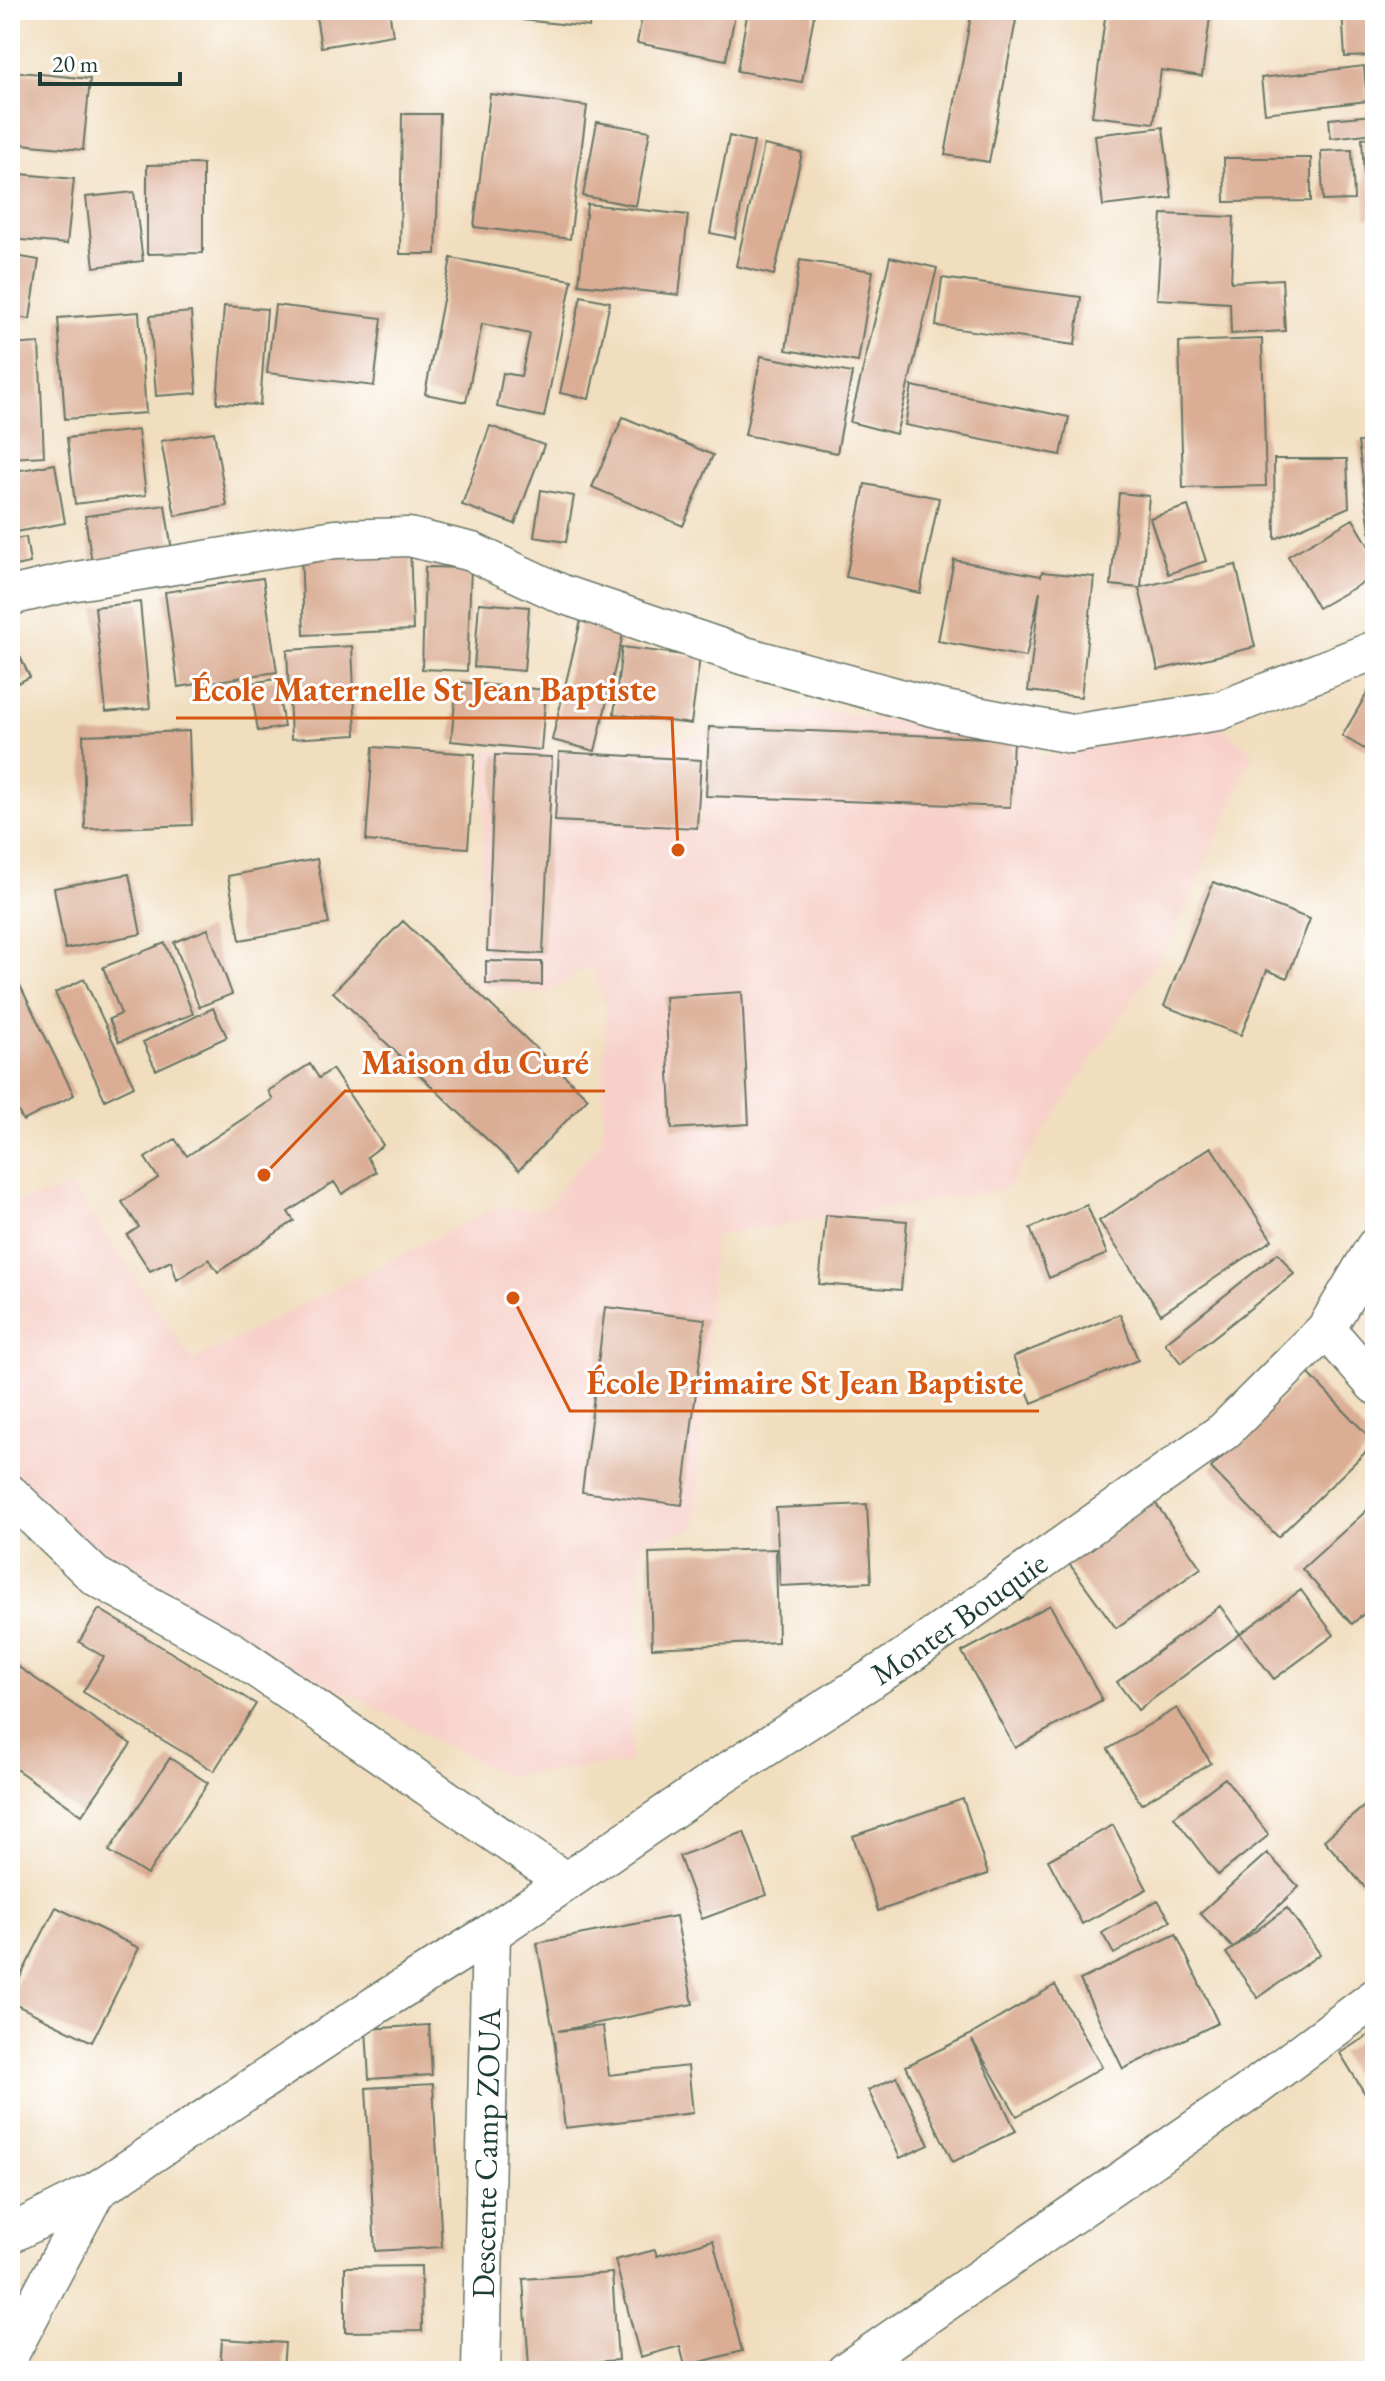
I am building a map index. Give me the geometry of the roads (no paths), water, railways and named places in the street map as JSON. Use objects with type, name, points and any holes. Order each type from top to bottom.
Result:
[{"type":"street","points":[[10,596],[70,582],[335,539],[409,537],[472,552],[562,594],[745,656],[940,709],[1071,734],[1219,711],[1375,650]]},
{"type":"street","name":"Monter Bouquie","points":[[10,2234],[96,2191],[376,2005],[491,1933],[718,1778],[904,1658],[1224,1431],[1326,1329],[1375,1247]]},
{"type":"street","points":[[1326,1329],[1375,1385]]},
{"type":"street","points":[[10,1494],[95,1576],[233,1652],[566,1882]]},
{"type":"street","name":"Descente Camp ZOUA","points":[[481,2371],[491,1933]]},
{"type":"street","points":[[846,2371],[1249,2092],[1375,1998]]},
{"type":"street","points":[[10,2353],[96,2191]]},
{"type":"place","name":"École Maternelle St Jean Baptiste","points":[[678,850]]},
{"type":"place","name":"Maison du Curé","points":[[264,1175]]},
{"type":"place","name":"École Primaire St Jean Baptiste","points":[[513,1298]]}]
